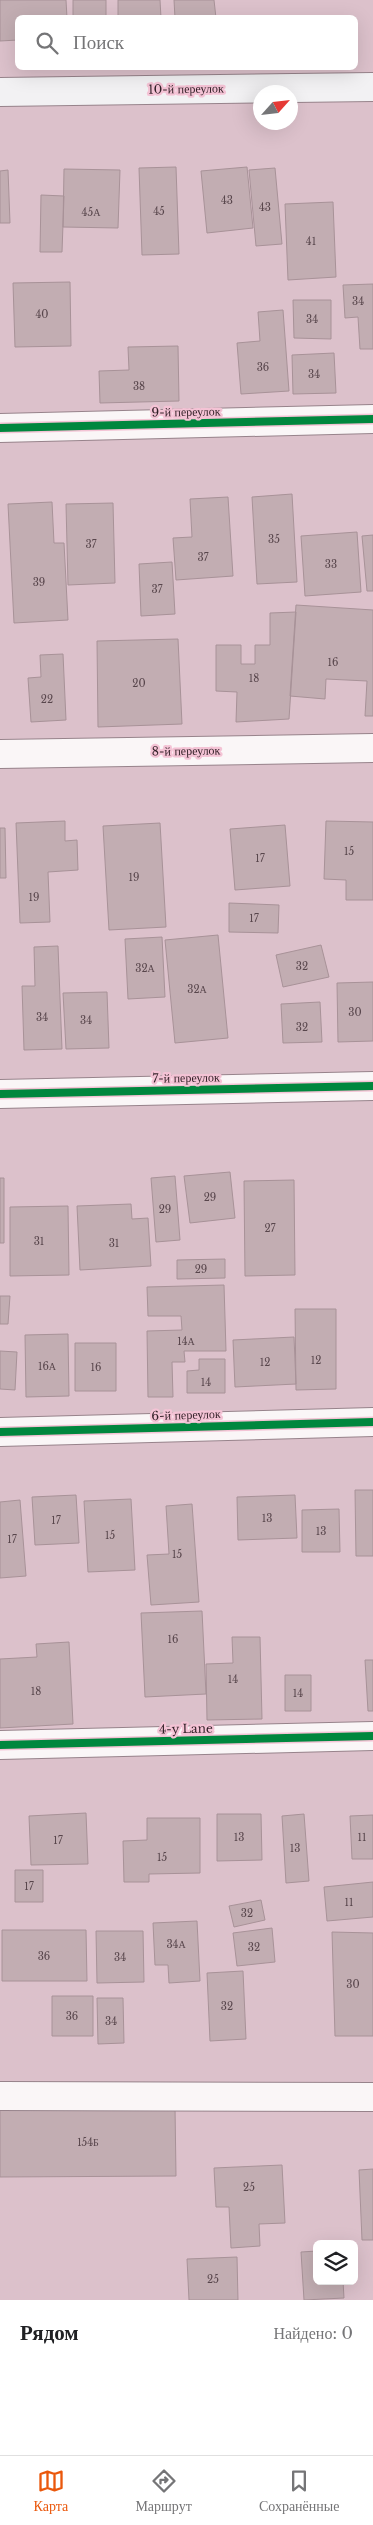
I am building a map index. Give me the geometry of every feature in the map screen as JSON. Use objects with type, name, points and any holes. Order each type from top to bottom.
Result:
[{"type":"street","name":"10-й переулок","points":[[0,92],[373,86]]},
{"type":"street","name":"9-й переулок","points":[[0,428],[373,419]]},
{"type":"street","name":"8-й переулок","points":[[0,754],[373,748]]},
{"type":"street","name":"7-й переулок","points":[[0,1094],[373,1086]]},
{"type":"street","name":"6-й переулок","points":[[0,1432],[373,1422]]},
{"type":"street","name":"4-y Lane","points":[[0,1745],[373,1736]]},
{"type":"street","points":[[0,2096],[373,2097]]},
{"type":"building","points":[[0,0],[66,0],[67,15],[15,15],[15,40],[0,41]]},
{"type":"building","points":[[73,0],[106,0],[106,15],[73,15]]},
{"type":"building","points":[[118,0],[160,0],[161,15],[118,15]]},
{"type":"building","points":[[174,0],[214,0],[216,15],[175,15]]},
{"type":"building","points":[[176,167],[179,254],[142,255],[139,168]]},
{"type":"building","points":[[247,167],[253,228],[207,233],[201,171]]},
{"type":"building","points":[[275,168],[282,244],[256,246],[249,170]]},
{"type":"building","points":[[64,169],[120,170],[118,228],[63,227]]},
{"type":"building","points":[[8,170],[10,223],[0,223],[0,171]]},
{"type":"building","points":[[41,195],[64,196],[62,252],[40,252]]},
{"type":"building","points":[[333,202],[336,277],[288,280],[285,204]]},
{"type":"building","points":[[70,282],[71,346],[15,347],[13,283]]},
{"type":"building","points":[[373,284],[373,349],[360,349],[358,317],[345,318],[343,285]]},
{"type":"building","points":[[293,300],[331,300],[331,339],[294,338]]},
{"type":"building","points":[[283,310],[289,391],[241,394],[237,343],[260,341],[258,312]]},
{"type":"building","points":[[178,346],[179,401],[100,403],[99,371],[129,370],[128,347]]},
{"type":"building","points":[[334,353],[336,393],[293,394],[292,355]]},
{"type":"building","points":[[292,494],[297,582],[257,584],[252,497]]},
{"type":"building","points":[[228,497],[233,576],[176,580],[173,538],[192,537],[190,499]]},
{"type":"building","points":[[52,502],[54,543],[64,543],[68,620],[14,623],[8,504]]},
{"type":"building","points":[[113,503],[115,583],[68,585],[66,504]]},
{"type":"building","points":[[357,532],[361,592],[305,596],[301,536]]},
{"type":"building","points":[[373,535],[373,591],[367,591],[362,536]]},
{"type":"building","points":[[172,562],[175,614],[141,616],[139,564]]},
{"type":"building","points":[[296,605],[373,610],[373,716],[365,716],[367,681],[326,679],[325,699],[290,696]]},
{"type":"building","points":[[296,612],[289,719],[236,722],[237,692],[216,691],[216,645],[241,645],[241,664],[255,664],[255,645],[270,645],[270,613]]},
{"type":"building","points":[[178,639],[182,724],[98,727],[97,641]]},
{"type":"building","points":[[63,654],[66,720],[31,722],[28,678],[41,677],[40,655]]},
{"type":"building","points":[[65,821],[65,841],[77,840],[78,870],[48,872],[50,922],[20,923],[16,823]]},
{"type":"building","points":[[326,821],[373,822],[373,900],[346,900],[346,880],[324,879]]},
{"type":"building","points":[[160,823],[166,927],[109,930],[103,826]]},
{"type":"building","points":[[285,825],[290,886],[235,890],[230,829]]},
{"type":"building","points":[[0,828],[5,828],[6,878],[0,878]]},
{"type":"building","points":[[229,903],[279,905],[278,933],[229,932]]},
{"type":"building","points":[[218,935],[228,1038],[175,1043],[165,940]]},
{"type":"building","points":[[162,937],[165,997],[128,999],[125,939]]},
{"type":"building","points":[[321,945],[329,977],[283,987],[276,955]]},
{"type":"building","points":[[58,946],[62,1049],[24,1050],[22,986],[35,986],[34,947]]},
{"type":"building","points":[[373,982],[373,1041],[338,1042],[337,983]]},
{"type":"building","points":[[107,992],[109,1048],[66,1049],[63,993]]},
{"type":"building","points":[[320,1002],[322,1042],[283,1043],[281,1004]]},
{"type":"building","points":[[230,1172],[235,1218],[190,1223],[184,1176]]},
{"type":"building","points":[[175,1176],[180,1240],[156,1242],[151,1178]]},
{"type":"building","points":[[0,1178],[4,1178],[4,1243],[0,1243]]},
{"type":"building","points":[[294,1180],[295,1275],[245,1276],[244,1181]]},
{"type":"building","points":[[131,1204],[132,1219],[148,1218],[151,1266],[80,1270],[77,1206]]},
{"type":"building","points":[[68,1206],[69,1275],[10,1276],[10,1207]]},
{"type":"building","points":[[225,1259],[225,1278],[177,1279],[177,1260]]},
{"type":"building","points":[[224,1285],[226,1351],[184,1351],[185,1362],[172,1362],[173,1397],[148,1397],[147,1331],[182,1330],[181,1316],[148,1316],[147,1287]]},
{"type":"building","points":[[0,1296],[10,1296],[8,1324],[0,1324]]},
{"type":"building","points":[[295,1309],[336,1309],[336,1389],[296,1390]]},
{"type":"building","points":[[68,1334],[69,1396],[26,1397],[25,1335]]},
{"type":"building","points":[[294,1337],[296,1384],[235,1387],[233,1340]]},
{"type":"building","points":[[75,1343],[116,1343],[116,1391],[75,1391]]},
{"type":"building","points":[[0,1351],[17,1352],[15,1390],[0,1389]]},
{"type":"building","points":[[199,1359],[225,1359],[225,1393],[187,1393],[187,1371],[199,1370]]},
{"type":"building","points":[[355,1490],[373,1490],[373,1556],[356,1556]]},
{"type":"building","points":[[76,1495],[79,1543],[35,1545],[32,1497]]},
{"type":"building","points":[[295,1495],[297,1538],[238,1540],[237,1497]]},
{"type":"building","points":[[131,1499],[135,1570],[88,1572],[84,1501]]},
{"type":"building","points":[[20,1500],[26,1576],[0,1578],[0,1502]]},
{"type":"building","points":[[192,1504],[199,1602],[151,1605],[147,1555],[169,1554],[166,1506]]},
{"type":"building","points":[[339,1509],[340,1552],[302,1552],[302,1510]]},
{"type":"building","points":[[202,1611],[206,1694],[145,1697],[141,1613]]},
{"type":"building","points":[[232,1637],[260,1637],[262,1719],[207,1720],[206,1664],[233,1663]]},
{"type":"building","points":[[69,1642],[73,1724],[0,1728],[0,1659],[37,1657],[36,1644]]},
{"type":"building","points":[[365,1660],[373,1660],[373,1711],[368,1711]]},
{"type":"building","points":[[285,1675],[311,1675],[311,1711],[285,1711]]},
{"type":"building","points":[[86,1813],[88,1864],[31,1865],[29,1816]]},
{"type":"building","points":[[217,1814],[261,1814],[262,1860],[217,1861]]},
{"type":"building","points":[[304,1814],[309,1881],[286,1883],[282,1816]]},
{"type":"building","points":[[373,1815],[373,1859],[352,1859],[350,1816]]},
{"type":"building","points":[[147,1818],[200,1818],[200,1873],[149,1874],[149,1882],[124,1882],[123,1841],[147,1840]]},
{"type":"building","points":[[15,1870],[43,1870],[43,1902],[15,1902]]},
{"type":"building","points":[[373,1882],[373,1917],[327,1921],[324,1887]]},
{"type":"building","points":[[261,1900],[265,1920],[234,1927],[229,1906]]},
{"type":"building","points":[[197,1921],[200,1981],[169,1983],[168,1965],[155,1965],[153,1923]]},
{"type":"building","points":[[272,1928],[275,1962],[237,1966],[233,1933]]},
{"type":"building","points":[[2,1930],[86,1930],[87,1981],[2,1981]]},
{"type":"building","points":[[96,1931],[143,1931],[144,1982],[97,1983]]},
{"type":"building","points":[[332,1932],[373,1933],[373,2036],[335,2036]]},
{"type":"building","points":[[243,1971],[246,2039],[210,2041],[207,1973]]},
{"type":"building","points":[[52,1996],[93,1996],[93,2036],[52,2036]]},
{"type":"building","points":[[97,1998],[123,1998],[124,2043],[98,2044]]},
{"type":"building","points":[[175,2107],[176,2176],[0,2177],[0,2108]]},
{"type":"building","points":[[282,2165],[285,2223],[259,2224],[260,2246],[231,2248],[229,2207],[216,2207],[214,2168]]},
{"type":"building","points":[[373,2169],[373,2240],[362,2240],[359,2170]]},
{"type":"building","points":[[313,2251],[313,2285],[343,2285],[344,2298],[304,2300],[301,2252]]},
{"type":"building","points":[[237,2257],[238,2300],[189,2300],[187,2259]]},
{"type":"cycle path","points":[[0,428],[373,419]]},
{"type":"cycle path","points":[[0,1094],[373,1086]]},
{"type":"cycle path","points":[[0,1432],[373,1422]]},
{"type":"cycle path","points":[[0,1745],[373,1736]]}]
